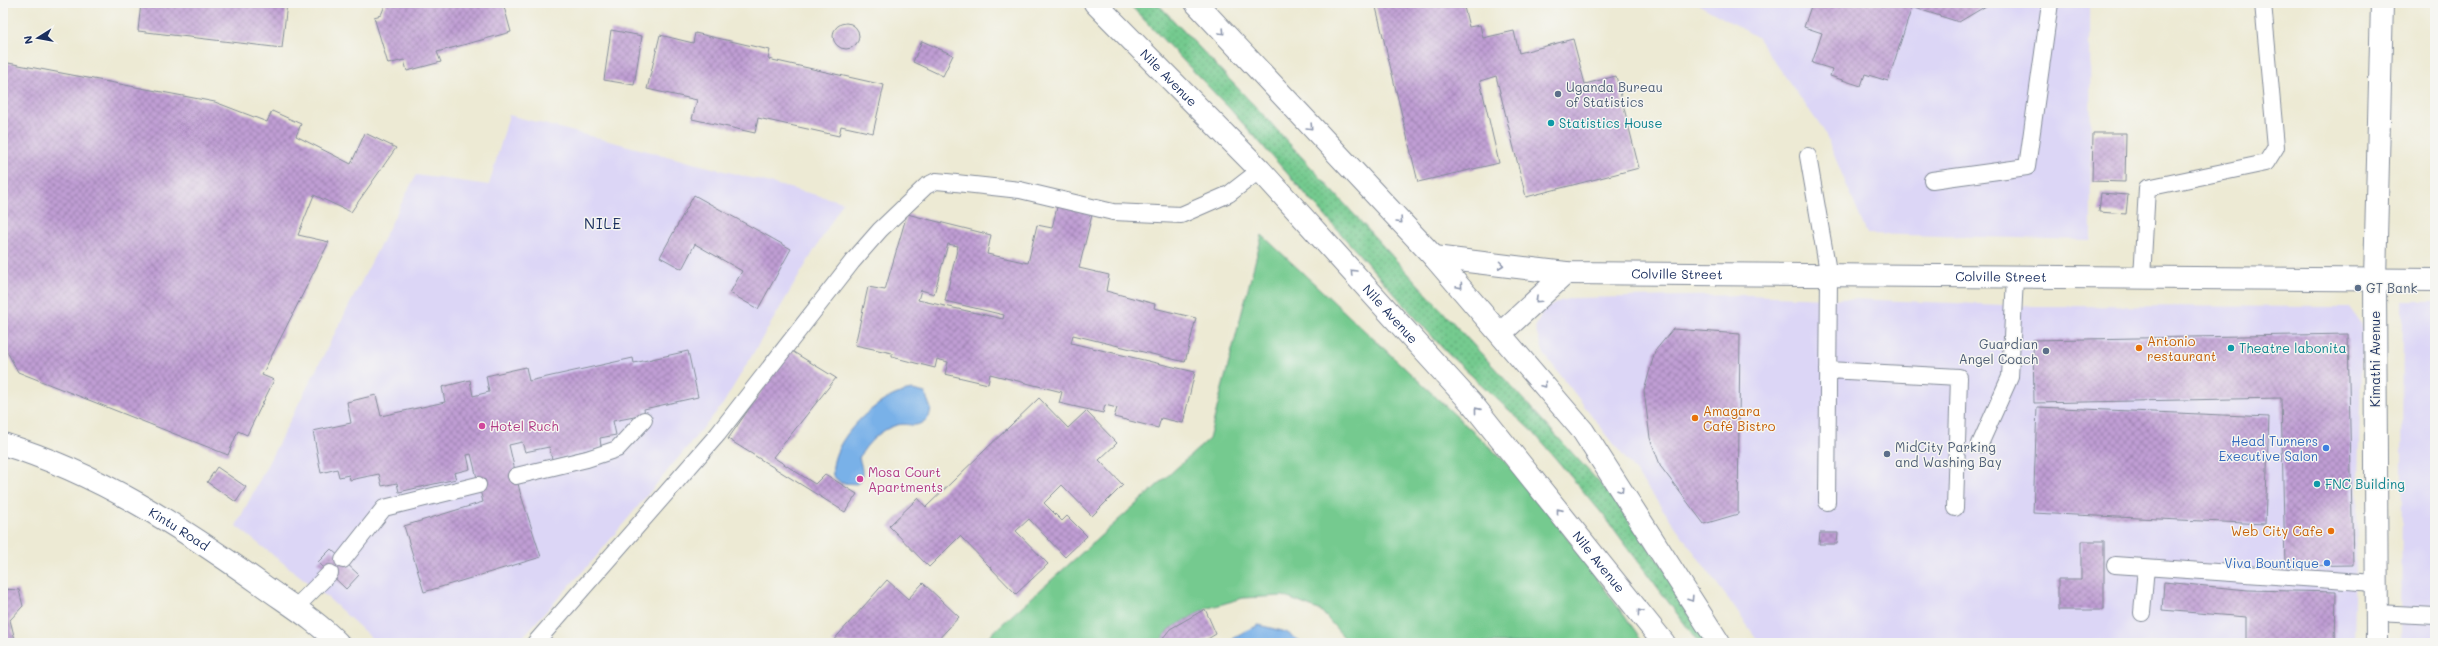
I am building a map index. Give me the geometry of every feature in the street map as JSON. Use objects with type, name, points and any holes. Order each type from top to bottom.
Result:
[{"type":"street","name":"Nile Avenue","points":[[1095,3],[1260,170],[1474,406],[1664,643]]},
{"type":"street","points":[[1196,3],[1434,257],[1502,333],[1583,431],[1719,643]]},
{"type":"street","name":"Kimathi Avenue","points":[[2377,643],[2375,279],[2382,3]]},
{"type":"street","name":"Colville Street","points":[[1434,257],[1566,273],[1829,277],[2435,280]]},
{"type":"street","points":[[1502,333],[1566,273]]},
{"type":"street","name":"Kintu Road","points":[[3,444],[41,456],[142,504],[295,608],[326,630],[338,643]]},
{"type":"lane","points":[[1932,180],[2027,167],[2050,3]]},
{"type":"lane","points":[[2142,278],[2147,188],[2266,163],[2276,147],[2263,3]]},
{"type":"lane","points":[[1808,156],[1829,277],[1827,502]]},
{"type":"lane","points":[[535,643],[718,434],[852,262],[880,230],[926,186],[936,181],[1020,190],[1113,212],[1181,215],[1229,194],[1260,170]]},
{"type":"lane","points":[[1980,444],[2010,377],[2015,278]]},
{"type":"lane","points":[[1828,370],[1959,377],[1954,508]]},
{"type":"lane","points":[[516,476],[587,459],[617,449],[644,420]]},
{"type":"lane","points":[[343,560],[384,508],[478,485]]},
{"type":"lane","points":[[2115,565],[2376,583]]},
{"type":"lane","points":[[2142,613],[2146,568]]},
{"type":"lane","points":[[295,608],[330,573]]},
{"type":"lane","points":[[2377,613],[2435,616]]},
{"type":"shaded area","points":[[1696,3],[2090,3],[2091,240],[1867,234],[1824,131],[1757,37]]},
{"type":"shaded area","points":[[509,115],[843,202],[723,404],[595,558],[517,643],[377,643],[328,598],[236,526],[416,175],[489,185]]},
{"type":"shaded area","points":[[1748,295],[2029,306],[2349,307],[2362,325],[2354,643],[1760,643],[1638,475],[1544,354],[1535,328],[1543,310],[1560,301],[1573,298]]},
{"type":"shaded area","points":[[2403,301],[2435,301],[2435,643],[2401,643]]},
{"type":"green space","points":[[1128,3],[1157,3],[1266,118],[1606,490],[1720,643],[1699,643],[1605,517],[1534,433],[1446,352],[1230,109]]},
{"type":"green space","points":[[1262,235],[1527,482],[1644,643],[1349,643],[1321,611],[1283,596],[1243,598],[1205,609],[1170,629],[1159,643],[981,643],[1209,439]]},
{"type":"water","points":[[913,390],[925,393],[931,409],[929,417],[920,424],[902,424],[885,430],[870,442],[859,458],[862,472],[860,481],[857,484],[841,483],[833,476],[834,462],[839,448],[847,434],[871,409],[900,393]]},
{"type":"water","points":[[1259,625],[1286,632],[1303,643],[1230,643],[1236,636]]},
{"type":"building","points":[[141,3],[287,3],[282,48],[138,31]]},
{"type":"building","points":[[386,3],[503,3],[511,32],[437,52],[441,62],[407,71],[404,60],[388,64],[374,17],[381,15]]},
{"type":"building","name":"Statistics House","points":[[1375,3],[1463,3],[1469,27],[1480,25],[1483,38],[1514,31],[1519,53],[1573,39],[1585,84],[1616,76],[1639,168],[1526,197],[1496,76],[1480,81],[1499,163],[1418,182]]},
{"type":"building","points":[[1812,3],[1991,3],[1959,22],[1912,7],[1888,81],[1865,74],[1861,86],[1830,76],[1832,69],[1812,63],[1822,33],[1804,27]]},
{"type":"building","points":[[846,23],[855,27],[859,36],[855,45],[846,49],[837,45],[833,36],[837,27]]},
{"type":"building","points":[[611,30],[642,36],[634,85],[604,80]]},
{"type":"building","points":[[695,33],[770,50],[768,59],[884,85],[873,133],[841,126],[839,136],[758,118],[755,133],[692,119],[697,100],[647,89],[660,35],[693,43]]},
{"type":"building","points":[[922,41],[953,55],[943,76],[913,62]]},
{"type":"building","points":[[3,62],[215,102],[267,122],[272,111],[301,124],[296,136],[351,164],[365,133],[396,148],[351,212],[314,195],[298,235],[329,242],[262,375],[274,380],[247,435],[238,431],[228,455],[18,372],[3,344]]},
{"type":"building","points":[[2093,133],[2126,133],[2125,182],[2092,181]]},
{"type":"building","points":[[2101,193],[2128,195],[2126,214],[2099,212]]},
{"type":"building","points":[[694,195],[791,249],[758,309],[730,293],[742,271],[695,244],[682,269],[660,257]]},
{"type":"building","points":[[1058,203],[1093,211],[1079,268],[1109,275],[1106,291],[1155,304],[1154,308],[1196,318],[1185,362],[1073,335],[1071,343],[1195,372],[1183,423],[1161,418],[1158,428],[1114,417],[1117,408],[1105,405],[1103,413],[1059,403],[1062,392],[990,374],[988,384],[945,374],[948,362],[937,359],[935,368],[892,357],[892,353],[855,345],[868,287],[885,290],[907,214],[991,235],[987,254],[1028,263],[1037,225],[1052,228]],"holes":[[[948,244],[958,246],[945,301],[1004,315],[1003,319],[918,300],[921,290],[934,294]]]},
{"type":"building","points":[[1673,329],[1740,334],[1738,514],[1704,524],[1661,467],[1650,438],[1644,391],[1655,351]]},
{"type":"building","name":"FNC Building","points":[[2348,334],[2353,565],[2285,566],[2281,398],[2034,403],[2033,340]]},
{"type":"building","points":[[790,350],[836,378],[773,457],[815,484],[825,474],[857,494],[845,512],[728,439]]},
{"type":"building","points":[[688,351],[698,397],[644,409],[645,415],[613,421],[616,435],[600,438],[601,447],[552,459],[549,447],[525,452],[522,442],[509,445],[520,492],[541,557],[424,592],[404,526],[483,502],[471,454],[467,455],[470,469],[454,473],[456,479],[399,492],[397,483],[382,486],[379,474],[350,480],[349,475],[339,477],[337,469],[321,473],[313,431],[351,423],[347,402],[376,395],[381,416],[445,402],[442,387],[470,380],[473,396],[489,392],[486,376],[526,367],[529,381],[633,358],[634,363]]},
{"type":"building","points":[[1039,398],[1068,428],[1086,411],[1117,443],[1099,460],[1123,485],[1092,516],[1062,485],[1044,503],[1062,521],[1067,516],[1087,536],[1065,557],[1029,519],[1016,531],[1048,564],[1016,594],[960,536],[929,567],[889,526],[918,498],[926,507]]},
{"type":"building","points":[[2037,407],[2269,417],[2265,524],[2033,513]]},
{"type":"building","points":[[217,467],[246,487],[236,502],[207,482]]},
{"type":"building","points":[[1820,533],[1838,533],[1837,544],[1819,544]]},
{"type":"building","points":[[2081,541],[2104,541],[2104,610],[2058,610],[2058,579],[2081,579]]},
{"type":"building","points":[[331,549],[359,575],[346,589],[318,562]]},
{"type":"building","points":[[887,580],[908,599],[923,583],[959,617],[935,643],[831,643]]},
{"type":"building","points":[[2164,582],[2248,590],[2336,592],[2335,643],[2246,643],[2246,617],[2162,610]]},
{"type":"building","points":[[3,589],[19,590],[23,606],[10,620],[16,643],[3,643]]},
{"type":"building","points":[[1205,609],[1216,634],[1201,643],[1159,643],[1170,629]]},
{"type":"place","name":"Uganda Bureau of Statistics","points":[[1558,94]]},
{"type":"place","name":"Statistics House","points":[[1551,123]]},
{"type":"place","name":"GT Bank","points":[[2358,288]]},
{"type":"place","name":"Antonio restaurant","points":[[2139,348]]},
{"type":"place","name":"Theatre labonita","points":[[2231,348]]},
{"type":"place","name":"Guardian Angel Coach","points":[[2046,351]]},
{"type":"place","name":"Amagara Café Bistro","points":[[1695,418]]},
{"type":"place","name":"Hotel Ruch","points":[[482,426]]},
{"type":"place","name":"Head Turners Executive Salon","points":[[2326,448]]},
{"type":"place","name":"MidCity Parking and Washing Bay","points":[[1887,454]]},
{"type":"place","name":"Mosa Court Apartments","points":[[860,479]]},
{"type":"place","name":"FNC Building","points":[[2317,484]]},
{"type":"place","name":"Web City Cafe","points":[[2331,531]]},
{"type":"place","name":"Viva Bountique","points":[[2327,563]]},
{"type":"district","name":"NILE","points":[[603,224]]}]
